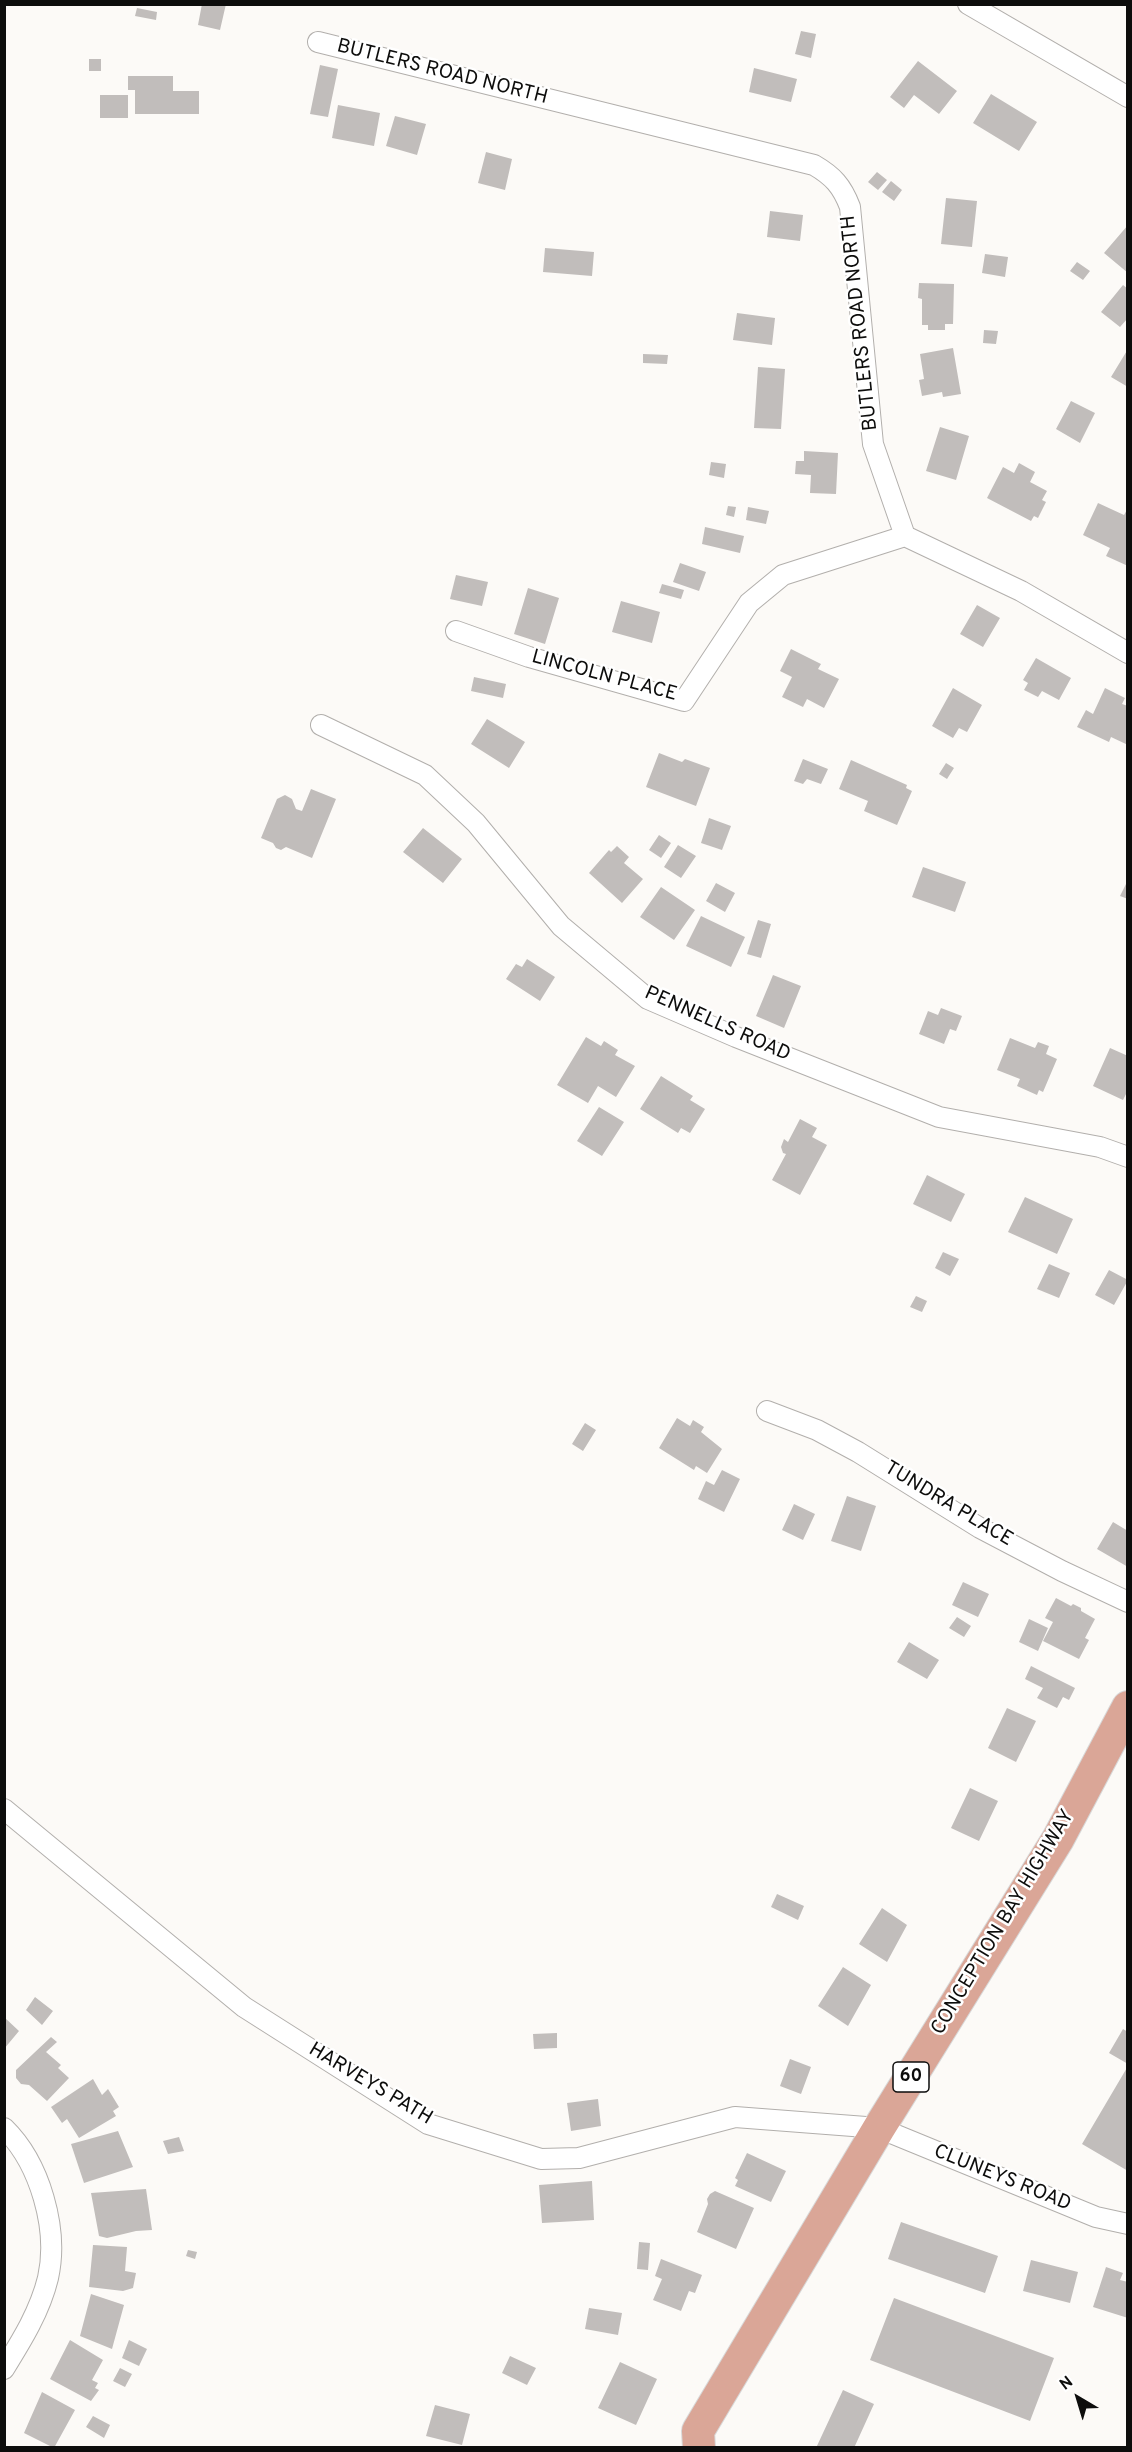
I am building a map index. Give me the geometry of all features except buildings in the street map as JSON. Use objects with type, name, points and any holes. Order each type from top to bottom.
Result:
[{"type":"main road","name":"CONCEPTION BAY HIGHWAY","points":[[699,2448],[698,2431],[879,2128],[1058,1839],[1123,1726]]},
{"type":"street","points":[[968,4],[1128,97]]},
{"type":"street","name":"BUTLERS ROAD NORTH","points":[[318,42],[804,163],[830,174],[843,188],[850,207],[873,444],[905,536]]},
{"type":"street","points":[[905,536],[1021,591],[1128,653]]},
{"type":"street","name":"LINCOLN PLACE","points":[[456,631],[529,657],[684,701],[749,603],[783,575],[905,536]]},
{"type":"street","name":"PENNELLS ROAD","points":[[321,725],[424,775],[476,823],[561,926],[648,999],[736,1037],[939,1117],[1100,1147],[1128,1157]]},
{"type":"street","name":"TUNDRA PLACE","points":[[767,1411],[817,1430],[858,1452],[980,1528],[1128,1602]]},
{"type":"street","name":"HARVEYS PATH","points":[[4,1809],[244,2007],[428,2124],[540,2159],[579,2158],[735,2117],[879,2128]]},
{"type":"street","points":[[4,2128],[24,2150],[36,2172],[48,2224],[50,2250],[48,2275],[36,2313],[4,2369]]},
{"type":"street","name":"CLUNEYS ROAD","points":[[879,2128],[1096,2217],[1128,2224]]}]
